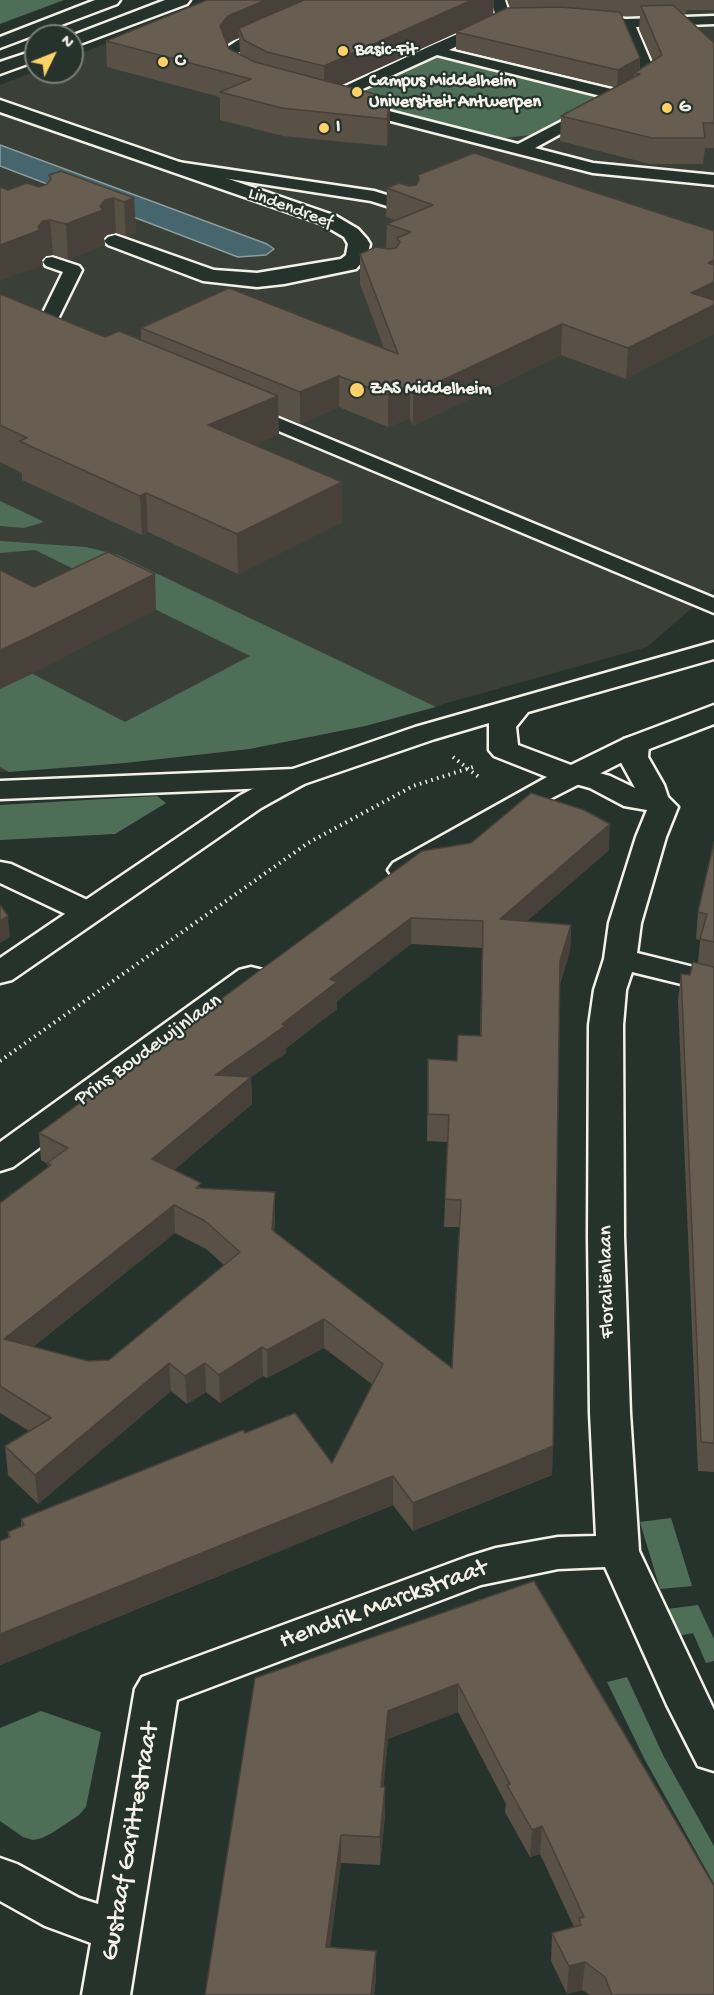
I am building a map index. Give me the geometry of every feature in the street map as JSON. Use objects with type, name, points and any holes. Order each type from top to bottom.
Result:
[{"type":"street","points":[[0,43],[111,0]]},
{"type":"street","points":[[84,37],[181,0]]},
{"type":"street","points":[[0,68],[24,59]]},
{"type":"street","name":"Lindendreef","points":[[0,106],[328,220],[351,233],[359,244],[356,257],[348,264],[257,280],[211,276],[115,241]]},
{"type":"street","points":[[0,973],[250,802],[294,778],[425,733],[714,650]]},
{"type":"street","points":[[517,708],[502,726],[504,750],[557,771],[600,782],[635,800],[654,802]]},
{"type":"street","points":[[384,883],[519,803],[575,774],[634,745],[705,717]]},
{"type":"street","name":"Floraliënlaan","points":[[634,745],[633,757],[650,785],[654,802],[663,807],[651,837],[625,923],[620,959],[610,990],[606,1025],[606,1236],[610,1413],[618,1551],[689,1705],[714,1753]]},
{"type":"street","points":[[0,790],[294,778]]},
{"type":"street","points":[[0,871],[87,912]]},
{"type":"street","name":"Prins Boudewijnlaan","points":[[0,1159],[277,958]]},
{"type":"street","points":[[620,959],[714,982]]},
{"type":"street","name":"Hendrik Marckstraat","points":[[158,1689],[496,1564],[558,1553],[618,1551]]},
{"type":"street","name":"Gustaaf Garittestraat","points":[[106,1995],[158,1689]]},
{"type":"street","points":[[0,1878],[62,1912],[117,1932]]},
{"type":"lane","points":[[498,0],[509,19],[321,99],[593,168],[714,180]]},
{"type":"lane","points":[[571,19],[627,23],[714,20]]},
{"type":"lane","points":[[521,149],[650,79],[627,23]]},
{"type":"lane","points":[[262,84],[236,71],[231,51],[243,43],[284,26]]},
{"type":"lane","points":[[433,50],[621,96]]},
{"type":"lane","points":[[171,166],[374,196],[409,208]]},
{"type":"lane","points":[[52,262],[73,270],[45,327],[84,343]]},
{"type":"lane","points":[[327,268],[367,268]]},
{"type":"lane","points":[[225,402],[714,606]]},
{"type":"path","points":[[0,1061],[308,843],[413,786]]},
{"type":"shaded area","name":"ZAS Middelheim","points":[[216,0],[714,0],[714,589],[647,647],[365,726],[249,749],[125,763],[0,772],[0,85],[24,76],[24,84],[84,84],[84,52]]},
{"type":"green space","points":[[0,0],[64,0],[0,24]]},
{"type":"green space","points":[[436,55],[608,96],[531,135],[504,138],[380,108],[362,91]]},
{"type":"green space","points":[[0,501],[44,522],[24,528],[0,526]]},
{"type":"green space","points":[[0,541],[86,547],[118,555],[436,707],[365,726],[249,749],[125,763],[9,772],[0,767],[0,688],[31,673],[125,722],[250,656],[35,550],[0,553]]},
{"type":"green space","points":[[157,796],[166,803],[115,834],[0,840],[0,805]]},
{"type":"green space","points":[[671,1518],[692,1586],[660,1589],[640,1522]]},
{"type":"green space","points":[[698,1605],[714,1639],[714,1661],[706,1663],[693,1633],[678,1636],[667,1609]]},
{"type":"green space","points":[[627,1677],[663,1755],[714,1846],[714,1884],[645,1760],[607,1682]]},
{"type":"green space","points":[[41,1711],[101,1732],[86,1807],[79,1815],[52,1833],[33,1840],[23,1837],[0,1821],[0,1728]]},
{"type":"water","points":[[0,145],[267,244],[274,249],[266,255],[238,257],[0,166]]},
{"type":"building","points":[[207,0],[266,0],[228,16],[220,26],[229,49],[255,62],[390,98],[387,119],[282,108],[220,92],[251,79],[106,41]]},
{"type":"building","points":[[304,0],[472,0],[324,66],[267,52],[244,40],[239,28]]},
{"type":"building","points":[[673,5],[714,43],[714,123],[703,123],[705,138],[652,138],[561,116],[640,74],[634,73],[662,55],[641,6]]},
{"type":"building","points":[[561,7],[620,12],[640,58],[618,70],[456,32],[507,8]]},
{"type":"building","points":[[474,153],[714,231],[714,260],[708,263],[714,265],[714,282],[691,293],[714,300],[714,305],[628,348],[562,324],[413,394],[410,387],[388,395],[339,376],[300,392],[141,328],[229,288],[398,354],[360,254],[376,247],[396,248],[400,242],[397,238],[411,232],[387,224],[433,205],[387,188],[399,183],[409,186],[416,185],[419,180],[418,175]]},
{"type":"building","points":[[61,171],[134,198],[124,202],[114,198],[105,200],[100,206],[103,210],[66,224],[50,220],[43,221],[38,227],[40,230],[0,245],[0,187],[8,190],[27,183],[39,187],[47,184],[51,179],[49,175]]},
{"type":"building","points":[[0,294],[105,337],[119,331],[278,396],[208,425],[342,482],[237,534],[146,493],[140,496],[19,441],[27,438],[0,425]]},
{"type":"building","points":[[108,552],[155,574],[0,650],[0,570],[34,587]]},
{"type":"building","points":[[531,793],[584,810],[610,824],[500,919],[571,925],[560,961],[553,1446],[413,1503],[393,1476],[0,1634],[0,1541],[10,1537],[8,1532],[24,1525],[21,1519],[243,1430],[245,1433],[295,1413],[332,1463],[383,1364],[324,1319],[267,1350],[262,1347],[219,1375],[205,1363],[185,1376],[169,1363],[35,1475],[5,1446],[51,1418],[0,1386],[0,1203],[51,1165],[47,1163],[68,1148],[39,1133],[422,851],[471,843]],"holes":[[[411,918],[483,921],[481,1036],[458,1035],[457,1061],[428,1059],[428,1114],[449,1115],[445,1199],[461,1200],[452,1368],[272,1230],[275,1192],[196,1188],[201,1183],[152,1159],[251,1077],[215,1075],[285,1026],[282,1024],[337,982],[330,979]],[[174,1205],[205,1221],[240,1252],[109,1360],[88,1361],[4,1339]]]},
{"type":"building","points":[[714,842],[714,942],[700,939],[707,914],[698,912]]},
{"type":"building","points":[[0,905],[8,916],[0,921]]},
{"type":"building","points":[[693,962],[714,967],[714,1443],[701,1442],[681,974],[690,975]]},
{"type":"building","points":[[534,1581],[714,1886],[714,1995],[612,1995],[605,1977],[585,1962],[569,1966],[552,1933],[581,1925],[579,1918],[584,1917],[542,1826],[532,1830],[507,1785],[510,1784],[458,1684],[388,1711],[381,1787],[385,1787],[380,1837],[341,1835],[326,1947],[376,1951],[371,1995],[205,1995],[255,1678]]},
{"type":"place","name":"Basic-Fit","points":[[343,51]]},
{"type":"place","name":"C","points":[[163,62]]},
{"type":"place","name":"Campus Middelheim Universiteit Antwerpen","points":[[357,92]]},
{"type":"place","name":"G","points":[[667,108]]},
{"type":"place","name":"I","points":[[324,128]]},
{"type":"place","name":"ZAS Middelheim","points":[[357,390]]}]
